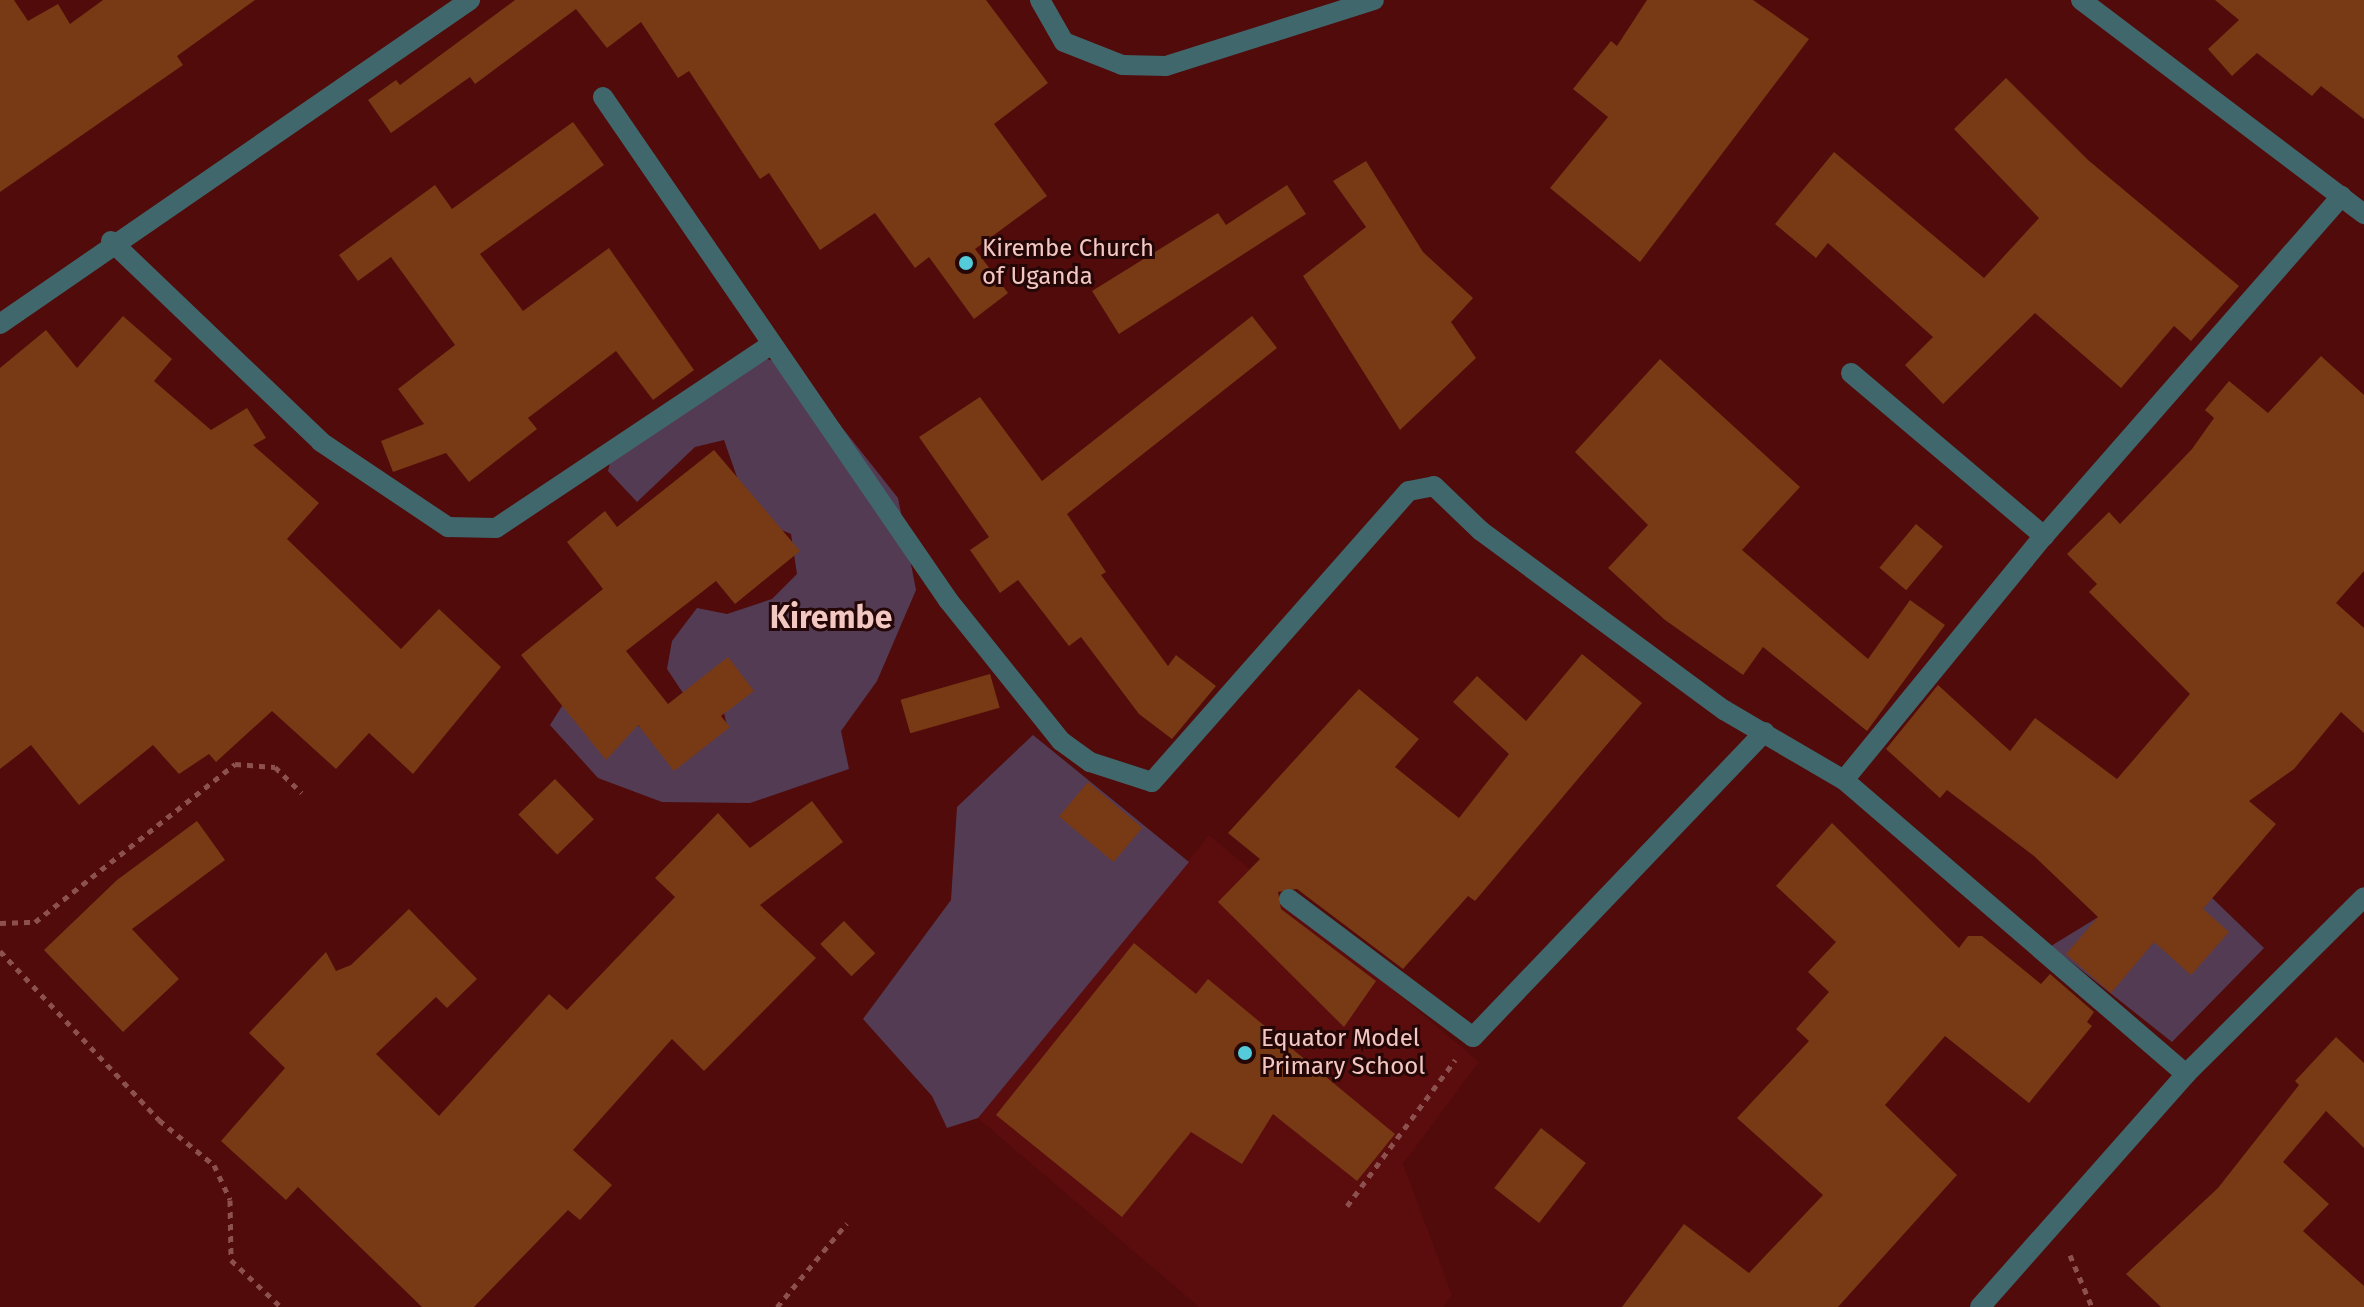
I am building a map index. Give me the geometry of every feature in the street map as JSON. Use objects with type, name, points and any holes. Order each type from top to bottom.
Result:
[{"type":"street","points":[[0,324],[111,241],[470,0]]},
{"type":"street","points":[[1040,0],[1064,42],[1122,65],[1166,66],[1374,0]]},
{"type":"street","points":[[2081,0],[2364,214]]},
{"type":"street","points":[[603,97],[948,600],[1061,741],[1090,762],[1152,782],[1409,491],[1434,486],[1481,531],[1764,732],[1844,780],[2186,1074]]},
{"type":"street","points":[[1844,780],[2044,536],[2342,196]]},
{"type":"street","points":[[111,241],[321,442],[448,527],[496,528],[772,344]]},
{"type":"street","points":[[1851,373],[2044,536]]},
{"type":"street","points":[[1289,899],[1473,1037],[1764,732]]},
{"type":"street","points":[[1980,1307],[2186,1074],[2364,897]]},
{"type":"path","points":[[0,923],[35,922],[235,764],[275,767],[302,793]]},
{"type":"path","points":[[0,951],[159,1120],[214,1165],[230,1200],[231,1260],[281,1307]]},
{"type":"path","points":[[1347,1206],[1473,1037]]},
{"type":"path","points":[[2056,1221],[2092,1307]]},
{"type":"path","points":[[777,1307],[847,1223]]},
{"type":"shaded area","points":[[747,353],[794,367],[898,498],[916,590],[877,681],[841,731],[849,769],[750,803],[662,802],[598,778],[550,725],[567,698],[605,698],[648,734],[727,726],[722,704],[685,696],[667,669],[672,641],[697,608],[727,614],[772,599],[797,574],[791,534],[751,517],[724,440],[695,447],[637,502],[608,471],[615,443]]},
{"type":"shaded area","points":[[1033,735],[1189,862],[978,1118],[947,1128],[932,1096],[863,1019],[951,900],[957,807]]},
{"type":"shaded area","points":[[1209,835],[1479,1062],[1403,1164],[1452,1295],[1443,1307],[1199,1307],[978,1118]]},
{"type":"shaded area","points":[[2180,867],[2264,948],[2172,1042],[2051,946]]},
{"type":"building","points":[[0,0],[14,0],[28,21],[58,4],[70,24],[103,0],[255,0],[177,56],[183,65],[0,192]]},
{"type":"building","points":[[515,0],[986,0],[1048,83],[994,124],[1047,196],[975,249],[1008,293],[974,319],[929,257],[915,268],[875,213],[820,250],[769,173],[760,179],[689,71],[678,78],[641,22],[607,48],[576,9],[475,84],[470,77],[391,133],[368,100],[396,80],[400,85]]},
{"type":"building","points":[[1647,0],[1753,0],[1809,39],[1640,262],[1550,188],[1608,117],[1573,89],[1611,41],[1617,46]]},
{"type":"building","points":[[2215,0],[2364,0],[2364,119],[2321,86],[2312,96],[2257,53],[2232,76],[2208,49],[2239,20]]},
{"type":"building","points":[[2006,78],[2088,160],[2239,286],[2191,341],[2174,326],[2121,388],[2035,313],[1943,404],[1905,365],[1933,337],[1828,243],[1816,258],[1775,224],[1834,152],[1984,278],[2039,218],[1954,129]]},
{"type":"building","points":[[573,122],[604,165],[480,254],[523,311],[609,248],[694,370],[653,400],[616,351],[528,418],[537,429],[469,482],[446,453],[393,472],[381,441],[424,424],[398,389],[455,345],[391,257],[358,281],[339,255],[435,185],[452,209]]},
{"type":"building","points":[[1366,161],[1423,252],[1473,298],[1451,322],[1476,358],[1400,430],[1303,276],[1366,227],[1333,181]]},
{"type":"building","points":[[1287,185],[1306,214],[1119,334],[1092,291],[1218,213],[1226,225]]},
{"type":"building","points":[[123,316],[172,359],[154,381],[211,430],[247,408],[266,438],[253,445],[319,503],[287,539],[401,649],[439,609],[501,667],[413,774],[369,733],[336,769],[272,711],[216,762],[209,754],[179,774],[153,745],[79,805],[31,745],[0,769],[0,368],[46,330],[77,368]]},
{"type":"building","points":[[1252,316],[1277,348],[1067,514],[1106,572],[1101,575],[1168,666],[1176,655],[1216,686],[1172,739],[1139,714],[1081,637],[1069,646],[1018,580],[1000,593],[970,550],[989,537],[919,437],[980,397],[1042,481]]},
{"type":"building","points":[[2321,356],[2364,395],[2364,571],[2336,603],[2364,628],[2364,733],[2341,712],[2294,769],[2249,801],[2276,824],[2203,909],[2229,932],[2191,975],[2154,942],[2111,993],[2066,954],[2098,917],[2034,856],[1947,790],[1940,798],[1886,749],[1938,685],[2010,751],[2035,718],[2117,779],[2190,694],[2089,592],[2097,584],[2067,554],[2109,512],[2120,524],[2192,449],[2214,418],[2205,410],[2229,381],[2268,413]]},
{"type":"building","points":[[1660,359],[1800,487],[1742,550],[1868,659],[1910,600],[1945,625],[1867,731],[1763,647],[1743,675],[1665,620],[1608,568],[1648,525],[1575,452]]},
{"type":"building","points":[[714,450],[800,551],[735,604],[716,581],[626,651],[668,704],[728,657],[754,691],[721,716],[730,727],[674,771],[638,725],[606,760],[521,655],[603,589],[567,542],[605,511],[617,527]]},
{"type":"building","points":[[1916,524],[1943,546],[1906,590],[1879,568]]},
{"type":"building","points":[[1582,654],[1642,703],[1475,901],[1468,896],[1403,969],[1297,889],[1278,892],[1281,909],[1376,981],[1344,1027],[1218,902],[1260,859],[1228,833],[1359,689],[1419,739],[1395,767],[1459,818],[1509,754],[1453,702],[1477,676],[1526,721]]},
{"type":"building","points":[[990,674],[1000,708],[910,733],[901,700]]},
{"type":"building","points":[[555,779],[594,819],[557,855],[518,814]]},
{"type":"building","points":[[1088,782],[1142,828],[1113,862],[1059,816]]},
{"type":"building","points":[[812,801],[843,842],[760,905],[816,958],[704,1071],[672,1039],[573,1150],[612,1185],[580,1220],[568,1210],[474,1307],[422,1307],[298,1187],[286,1200],[221,1141],[285,1068],[249,1033],[326,952],[336,971],[351,965],[409,909],[477,979],[447,1008],[436,997],[376,1054],[439,1116],[549,994],[567,1010],[675,897],[655,878],[718,813],[750,848]]},
{"type":"building","points":[[197,821],[225,860],[132,929],[179,979],[123,1032],[44,950],[117,880]]},
{"type":"building","points":[[1832,823],[1959,948],[1968,936],[1982,936],[2041,984],[2050,974],[2094,1012],[2087,1022],[2092,1026],[2029,1103],[1945,1036],[1885,1105],[1957,1175],[1838,1307],[1622,1307],[1684,1224],[1749,1273],[1823,1195],[1737,1118],[1809,1041],[1796,1029],[1829,992],[1808,972],[1836,942],[1776,886]]},
{"type":"building","points":[[844,921],[875,953],[852,976],[820,944]]},
{"type":"building","points":[[1134,943],[1196,994],[1208,979],[1395,1134],[1357,1181],[1273,1114],[1242,1164],[1191,1132],[1122,1217],[996,1115]]},
{"type":"building","points":[[2336,1037],[2364,1063],[2364,1148],[2326,1111],[2283,1162],[2329,1204],[2303,1231],[2364,1286],[2364,1307],[2161,1307],[2126,1274],[2218,1188],[2299,1085],[2295,1081]]},
{"type":"building","points":[[1541,1128],[1586,1163],[1539,1223],[1494,1188]]},
{"type":"place","name":"Kirembe Church of Uganda","points":[[966,263]]},
{"type":"place","name":"Equator Model Primary School","points":[[1245,1053]]},
{"type":"district","name":"Kirembe","points":[[831,617]]}]
